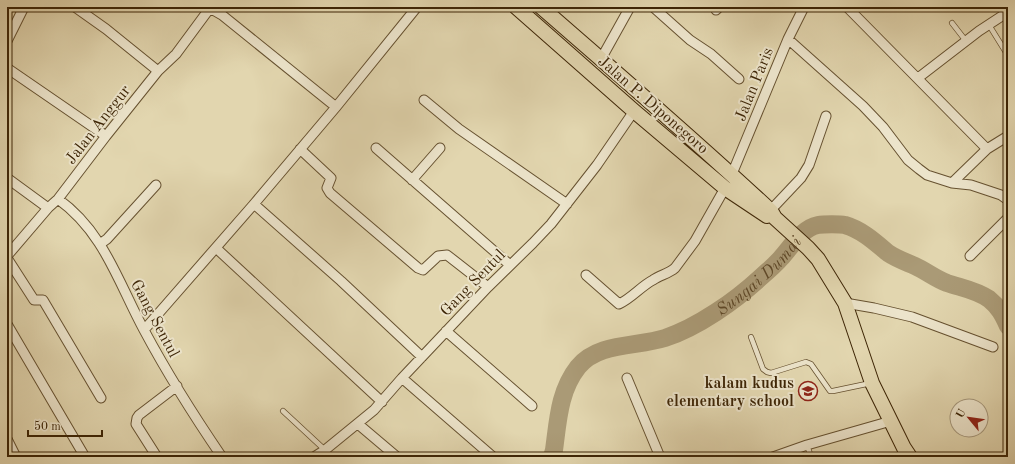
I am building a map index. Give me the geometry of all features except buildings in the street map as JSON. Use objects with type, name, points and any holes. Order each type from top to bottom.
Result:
[{"type":"main road","name":"Jalan P. Diponegoro","points":[[516,7],[634,111],[725,188],[774,218],[808,248],[822,265],[845,303],[872,382],[904,448],[910,457]]},
{"type":"main road","points":[[541,7],[732,174],[774,218]]},
{"type":"main road","points":[[592,74],[601,59]]},
{"type":"street","points":[[7,41],[24,7]]},
{"type":"street","points":[[75,7],[106,28],[158,71]]},
{"type":"street","points":[[144,330],[336,107],[417,7]]},
{"type":"street","points":[[601,59],[630,7]]},
{"type":"street","points":[[653,7],[690,40],[711,54],[739,79]]},
{"type":"street","name":"Jalan Paris","points":[[732,174],[788,39],[804,7]]},
{"type":"street","points":[[847,7],[987,149]]},
{"type":"street","points":[[209,8],[222,15],[336,107]]},
{"type":"street","name":"Jalan Anggur","points":[[7,257],[48,208],[58,199],[158,71],[176,54],[209,8]]},
{"type":"street","points":[[918,78],[966,41],[1008,13]]},
{"type":"street","points":[[788,39],[863,106],[883,127],[908,160],[927,175],[952,183],[971,185],[1001,195],[1008,200]]},
{"type":"street","points":[[7,68],[106,136]]},
{"type":"street","points":[[424,100],[459,129],[567,204]]},
{"type":"street","name":"Gang Sentul","points":[[314,457],[358,424],[382,402],[402,378],[446,331],[542,234],[597,166],[634,111]]},
{"type":"street","points":[[774,218],[809,165],[826,116]]},
{"type":"street","points":[[952,183],[987,149],[1008,136]]},
{"type":"street","points":[[376,148],[510,265]]},
{"type":"street","points":[[412,180],[440,148]]},
{"type":"street","points":[[300,149],[331,178],[327,188],[330,193],[418,268],[423,270],[438,256],[443,254],[447,255],[488,287]]},
{"type":"street","points":[[7,178],[48,208]]},
{"type":"street","points":[[100,244],[107,239],[156,186]]},
{"type":"street","points":[[586,275],[619,304],[627,300],[653,280],[671,272],[675,268],[694,241],[725,188]]},
{"type":"street","name":"Gang Sentul","points":[[58,199],[72,210],[100,244],[144,330],[219,456]]},
{"type":"street","points":[[254,204],[341,281],[422,357]]},
{"type":"street","points":[[970,256],[1008,218]]},
{"type":"street","points":[[216,248],[382,402]]},
{"type":"street","points":[[7,257],[34,300],[43,300],[101,398]]},
{"type":"street","points":[[845,303],[912,317],[992,347]]},
{"type":"street","points":[[7,324],[85,457]]},
{"type":"street","points":[[446,331],[532,406]]},
{"type":"street","points":[[402,378],[493,457]]},
{"type":"street","points":[[627,378],[660,457]]},
{"type":"street","points":[[157,457],[136,424],[136,421],[139,415],[177,386]]},
{"type":"street","points":[[773,457],[807,445],[891,421]]},
{"type":"street","points":[[358,424],[397,457]]},
{"type":"street","points":[[7,439],[16,457]]},
{"type":"lane","points":[[952,23],[966,41]]},
{"type":"lane","points":[[989,25],[1007,54]]},
{"type":"lane","points":[[751,337],[763,370],[767,372],[771,373],[806,362],[810,364],[830,391],[872,382]]},
{"type":"lane","points":[[283,411],[325,450]]},
{"type":"lane","points":[[807,445],[812,457]]},
{"type":"waterway","name":"Sungai Dumai","points":[[552,457],[563,396],[572,376],[586,359],[596,353],[618,346],[665,338],[703,320],[728,304],[751,286],[776,263],[797,238],[807,230],[818,225],[840,224],[851,227],[868,237],[895,257],[947,283],[974,291],[984,296],[998,308],[1008,326]]},
{"type":"place","name":"kalam kudus elementary school","points":[[808,391]]}]
